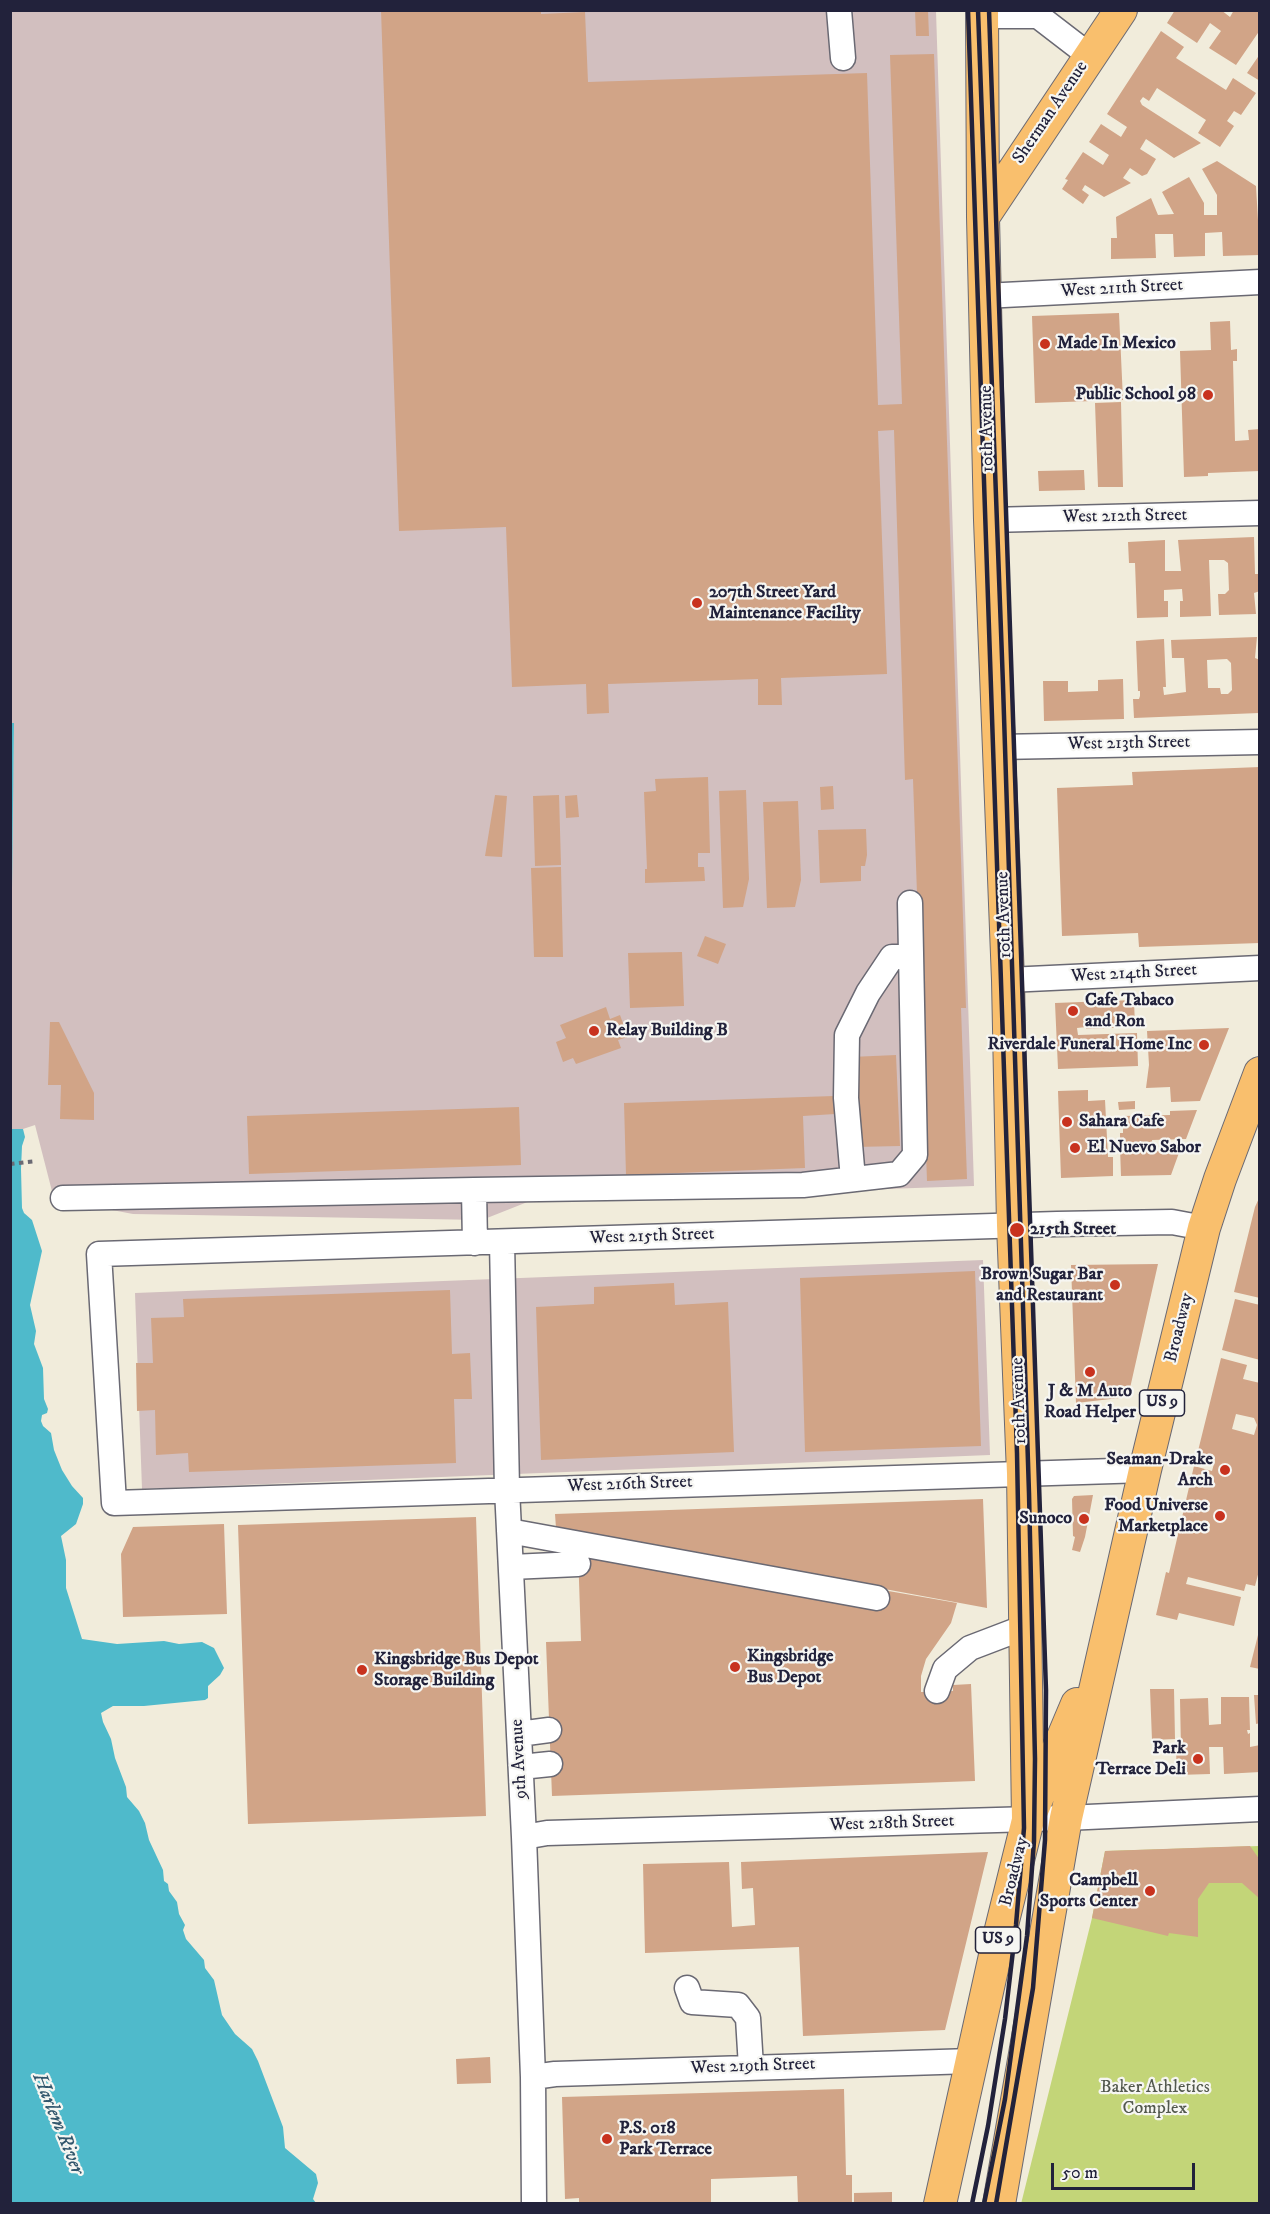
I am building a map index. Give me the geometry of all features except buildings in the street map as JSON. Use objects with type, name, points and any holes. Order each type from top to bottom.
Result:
[{"type":"main road","name":"Sherman Avenue","points":[[983,217],[1121,10]]},
{"type":"main road","name":"10th Avenue","points":[[982,13],[984,296],[1023,1473],[1028,1820]]},
{"type":"main road","name":"Broadway","points":[[999,2204],[1066,1818],[1146,1470],[1204,1228],[1260,1073]]},
{"type":"main road","name":"Broadway","points":[[939,2204],[1028,1820],[1111,1623]]},
{"type":"street","points":[[839,10],[843,58]]},
{"type":"street","points":[[982,13],[1040,14],[1090,56]]},
{"type":"street","name":"West 211th Street","points":[[984,296],[1260,282]]},
{"type":"street","name":"West 212th Street","points":[[990,520],[1260,513]]},
{"type":"street","name":"West 213th Street","points":[[998,747],[1260,742]]},
{"type":"street","points":[[63,1198],[803,1185],[899,1174],[915,1155],[910,903]]},
{"type":"street","points":[[853,1179],[846,1098],[847,1035],[868,993],[892,957],[911,957]]},
{"type":"street","name":"West 214th Street","points":[[1008,980],[1260,968]]},
{"type":"street","points":[[474,1190],[475,1243]]},
{"type":"street","name":"West 215th Street","points":[[114,1503],[99,1254],[1013,1225],[1172,1222],[1204,1228]]},
{"type":"street","name":"9th Avenue","points":[[502,1242],[507,1490],[524,1837],[533,2077],[534,2204]]},
{"type":"street","name":"West 216th Street","points":[[114,1503],[1146,1470]]},
{"type":"street","points":[[509,1531],[877,1598]]},
{"type":"street","points":[[511,1567],[578,1564]]},
{"type":"street","points":[[937,1692],[945,1669],[970,1648],[1025,1627]]},
{"type":"street","points":[[519,1734],[549,1731]]},
{"type":"street","points":[[521,1767],[550,1764]]},
{"type":"street","name":"West 218th Street","points":[[524,1837],[547,1833],[1028,1820],[1260,1809]]},
{"type":"street","points":[[687,1988],[692,2002],[738,2005],[748,2018],[752,2067]]},
{"type":"street","name":"West 219th Street","points":[[533,2077],[555,2074],[972,2061]]},
{"type":"path","points":[[10,1164],[36,1161]]},
{"type":"shaded area","points":[[11,11],[936,11],[974,1186],[530,1201],[482,1220],[133,1214],[54,1199],[35,1125],[23,1129],[11,1129],[10,970],[14,723],[10,723]]},
{"type":"shaded area","points":[[983,1260],[990,1455],[142,1489],[135,1293]]},
{"type":"green space","name":"Baker Athletics Complex","points":[[1259,1846],[1259,2203],[1021,2204],[1092,1918],[1105,1851]]},
{"type":"water","points":[[10,723],[14,723],[11,970],[10,970]]},
{"type":"water","name":"Harlem River","points":[[11,1129],[23,1129],[25,1137],[22,1146],[21,1169],[22,1208],[32,1220],[42,1251],[30,1305],[36,1331],[34,1344],[43,1368],[44,1399],[48,1409],[47,1413],[42,1415],[41,1421],[51,1433],[54,1450],[62,1470],[83,1498],[76,1524],[61,1536],[66,1560],[66,1588],[82,1639],[117,1644],[164,1641],[179,1644],[202,1642],[214,1648],[224,1668],[208,1686],[208,1698],[205,1700],[144,1706],[113,1706],[101,1713],[103,1722],[111,1739],[127,1797],[139,1811],[145,1823],[149,1840],[163,1870],[164,1881],[168,1884],[169,1891],[177,1902],[179,1914],[185,1925],[183,1930],[186,1939],[204,1960],[205,1968],[214,1980],[222,2015],[235,2034],[252,2049],[258,2061],[283,2127],[285,2148],[316,2174],[318,2183],[313,2199],[316,2203],[11,2203]]},
{"type":"railway","points":[[968,10],[1017,1453],[1024,1828],[1005,2019],[988,2126],[972,2204]]},
{"type":"railway","points":[[978,10],[1003,685],[1029,1493],[1035,1759],[1034,1841],[1027,1936],[1005,2099],[984,2204]]},
{"type":"railway","points":[[989,10],[1046,1690],[1045,1840],[1033,1988],[996,2204]]},
{"type":"place","name":"Made In Mexico","points":[[1045,344]]},
{"type":"place","name":"Public School 98","points":[[1208,395]]},
{"type":"place","name":"207th Street Yard Maintenance Facility","points":[[697,603]]},
{"type":"place","name":"Cafe Tabaco and Ron","points":[[1073,1011]]},
{"type":"place","name":"Relay Building B","points":[[594,1031]]},
{"type":"place","name":"Riverdale Funeral Home Inc","points":[[1204,1045]]},
{"type":"place","name":"Sahara Cafe","points":[[1067,1122]]},
{"type":"place","name":"El Nuevo Sabor","points":[[1075,1148]]},
{"type":"place","name":"215th Street","points":[[1017,1230]]},
{"type":"place","name":"Brown Sugar Bar and Restaurant","points":[[1115,1285]]},
{"type":"place","name":"J & M Auto Road Helper","points":[[1090,1372]]},
{"type":"place","name":"Seaman-Drake Arch","points":[[1225,1470]]},
{"type":"place","name":"Food Universe Marketplace","points":[[1220,1516]]},
{"type":"place","name":"Sunoco","points":[[1084,1519]]},
{"type":"place","name":"Kingsbridge Bus Depot","points":[[735,1667]]},
{"type":"place","name":"Kingsbridge Bus Depot Storage Building","points":[[362,1670]]},
{"type":"place","name":"Park Terrace Deli","points":[[1198,1759]]},
{"type":"place","name":"Campbell Sports Center","points":[[1150,1891]]},
{"type":"place","name":"P.S. 018 Park Terrace","points":[[607,2139]]}]
